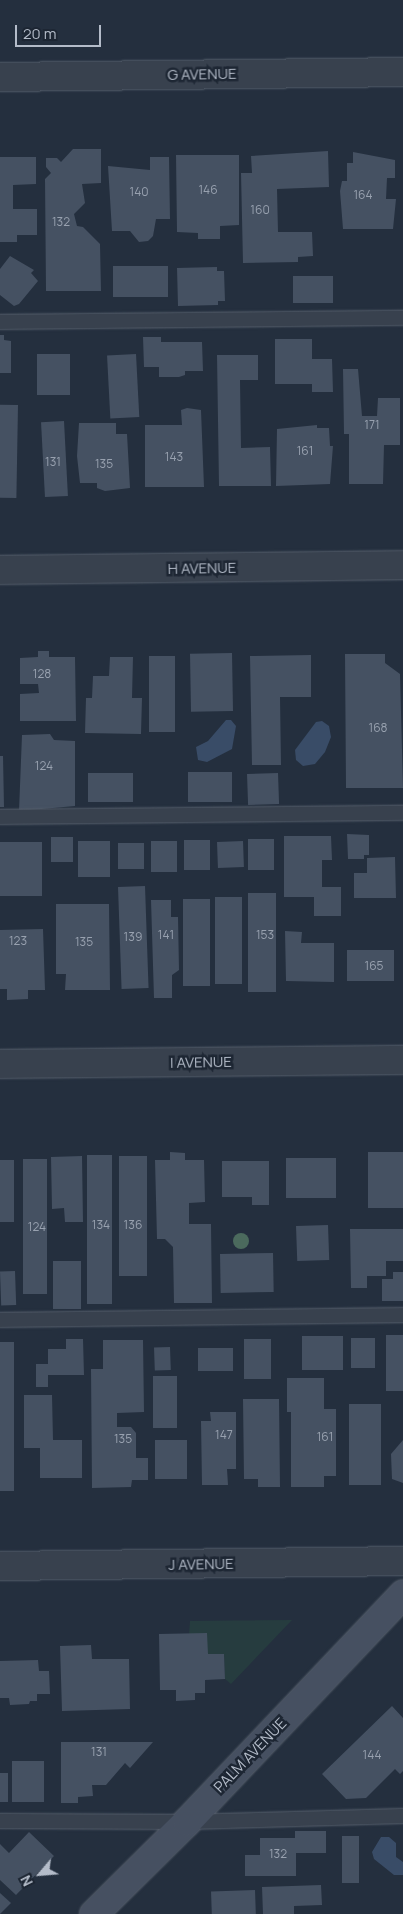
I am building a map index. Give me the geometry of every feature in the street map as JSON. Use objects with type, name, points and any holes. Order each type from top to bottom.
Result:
[{"type":"street","name":"G AVENUE","points":[[0,77],[403,72]]},
{"type":"street","name":"H AVENUE","points":[[0,570],[403,565]]},
{"type":"street","name":"I AVENUE","points":[[0,1064],[403,1060]]},
{"type":"street","name":"J AVENUE","points":[[0,1566],[403,1562]]},
{"type":"street","name":"PALM AVENUE","points":[[94,1914],[187,1822],[403,1594]]},
{"type":"lane","points":[[0,322],[403,318]]},
{"type":"lane","points":[[0,817],[403,813]]},
{"type":"lane","points":[[0,1320],[403,1315]]},
{"type":"lane","points":[[0,1821],[187,1822],[403,1816]]},
{"type":"green space","points":[[292,1620],[231,1684],[225,1679],[224,1654],[208,1654],[189,1634],[190,1621]]},
{"type":"water","points":[[226,720],[231,720],[236,726],[232,749],[207,762],[198,760],[196,747],[208,741]]},
{"type":"water","points":[[322,721],[329,726],[331,737],[325,752],[315,764],[303,766],[296,760],[295,750],[316,722]]},
{"type":"water","points":[[381,1837],[389,1837],[396,1843],[396,1857],[403,1862],[403,1875],[394,1875],[374,1859],[372,1852]]},
{"type":"building","points":[[73,149],[101,149],[101,183],[82,184],[85,203],[74,214],[77,226],[83,227],[100,244],[101,291],[46,291],[45,179],[51,173],[46,167],[46,158],[57,158],[61,162]]},
{"type":"building","points":[[328,151],[329,187],[277,189],[278,232],[312,232],[313,256],[298,257],[298,262],[243,263],[241,173],[252,173],[251,156]]},
{"type":"building","points":[[353,152],[395,160],[395,178],[387,178],[386,199],[396,199],[393,229],[343,229],[340,191],[342,181],[347,181],[347,163],[353,163]]},
{"type":"building","points":[[176,155],[239,155],[239,225],[220,226],[220,239],[198,239],[198,233],[177,232]]},
{"type":"building","points":[[0,157],[36,157],[36,184],[13,185],[13,209],[37,209],[37,235],[17,235],[17,242],[0,242]]},
{"type":"building","points":[[150,157],[169,157],[170,219],[156,219],[153,236],[148,241],[139,242],[130,231],[112,231],[108,166],[150,170]]},
{"type":"building","points":[[10,256],[34,270],[31,273],[38,281],[19,304],[14,306],[0,295],[0,269]]},
{"type":"building","points":[[113,266],[168,266],[168,297],[113,297]]},
{"type":"building","points":[[217,267],[217,271],[224,271],[225,301],[218,301],[218,305],[178,306],[177,268]]},
{"type":"building","points":[[293,276],[333,276],[333,303],[293,303]]},
{"type":"building","points":[[0,335],[4,335],[4,340],[11,341],[11,373],[0,373]]},
{"type":"building","points":[[143,337],[161,337],[161,342],[202,342],[203,371],[185,371],[185,375],[179,377],[159,377],[159,367],[144,367]]},
{"type":"building","points":[[275,339],[312,339],[312,359],[332,359],[333,392],[312,392],[312,384],[275,384]]},
{"type":"building","points":[[37,354],[70,354],[70,395],[37,395]]},
{"type":"building","points":[[136,354],[139,417],[110,418],[107,356]]},
{"type":"building","points":[[217,355],[258,355],[258,380],[240,380],[241,448],[270,447],[271,486],[219,486]]},
{"type":"building","points":[[343,369],[358,369],[362,416],[377,416],[378,398],[400,398],[400,445],[384,445],[383,484],[349,484],[349,434],[344,434]]},
{"type":"building","points":[[0,405],[18,405],[16,498],[0,498]]},
{"type":"building","points":[[187,408],[201,410],[204,487],[145,487],[145,425],[182,425],[181,410]]},
{"type":"building","points":[[64,421],[68,496],[45,497],[41,422]]},
{"type":"building","points":[[79,423],[116,423],[116,434],[127,434],[130,488],[105,491],[97,488],[97,483],[80,483],[77,456]]},
{"type":"building","points":[[317,425],[317,428],[329,428],[330,446],[333,446],[330,484],[276,486],[277,429]]},
{"type":"building","points":[[38,651],[49,651],[49,657],[75,657],[76,721],[20,721],[20,694],[39,693],[38,684],[20,684],[20,658],[38,657]]},
{"type":"building","points":[[232,653],[233,711],[191,712],[190,654]]},
{"type":"building","points":[[345,654],[385,654],[385,663],[400,674],[403,788],[346,788]]},
{"type":"building","points":[[311,655],[311,697],[280,697],[281,765],[252,765],[250,656]]},
{"type":"building","points":[[149,656],[175,656],[175,732],[149,732]]},
{"type":"building","points":[[110,657],[133,657],[132,698],[142,698],[141,734],[85,733],[86,698],[92,698],[93,676],[109,676]]},
{"type":"building","points":[[50,734],[54,740],[75,741],[75,806],[19,811],[22,735]]},
{"type":"building","points":[[0,756],[3,756],[4,807],[0,807]]},
{"type":"building","points":[[188,772],[232,772],[232,802],[188,802]]},
{"type":"building","points":[[88,773],[133,773],[133,802],[88,802]]},
{"type":"building","points":[[278,773],[279,804],[248,805],[247,774]]},
{"type":"building","points":[[347,834],[369,835],[369,855],[364,855],[364,859],[348,859]]},
{"type":"building","points":[[284,836],[331,836],[332,860],[322,860],[322,887],[341,887],[341,916],[314,916],[314,897],[284,897]]},
{"type":"building","points":[[51,837],[73,837],[73,862],[51,862]]},
{"type":"building","points":[[248,839],[274,839],[274,870],[248,870]]},
{"type":"building","points":[[184,840],[210,840],[210,870],[184,870]]},
{"type":"building","points":[[78,841],[110,841],[110,877],[78,877]]},
{"type":"building","points":[[151,841],[177,841],[177,872],[151,872]]},
{"type":"building","points":[[243,841],[244,867],[218,868],[217,842]]},
{"type":"building","points":[[0,842],[42,842],[42,896],[0,896]]},
{"type":"building","points":[[118,843],[144,843],[144,869],[118,869]]},
{"type":"building","points":[[395,857],[396,898],[354,898],[354,873],[367,873],[367,858]]},
{"type":"building","points":[[145,886],[149,988],[122,989],[118,887]]},
{"type":"building","points":[[248,893],[276,893],[276,992],[248,992]]},
{"type":"building","points":[[215,897],[242,897],[242,984],[215,984]]},
{"type":"building","points":[[183,899],[210,899],[210,986],[183,986]]},
{"type":"building","points":[[151,900],[171,900],[171,917],[178,917],[179,970],[172,975],[172,998],[154,998]]},
{"type":"building","points":[[56,904],[109,904],[110,990],[65,990],[66,974],[56,974]]},
{"type":"building","points":[[43,929],[45,990],[28,990],[28,999],[7,1000],[7,989],[0,989],[0,930]]},
{"type":"building","points":[[285,931],[302,932],[301,943],[334,943],[334,982],[286,981]]},
{"type":"building","points":[[347,950],[394,950],[394,981],[347,981]]},
{"type":"building","points":[[170,1152],[185,1153],[185,1160],[204,1160],[205,1202],[189,1203],[189,1224],[211,1224],[212,1303],[174,1303],[173,1247],[165,1239],[157,1239],[155,1160],[170,1160]]},
{"type":"building","points":[[368,1152],[403,1152],[403,1208],[368,1208]]},
{"type":"building","points":[[87,1155],[112,1155],[112,1304],[87,1304]]},
{"type":"building","points":[[82,1156],[83,1222],[65,1222],[64,1208],[52,1209],[51,1157]]},
{"type":"building","points":[[119,1156],[147,1156],[147,1276],[119,1276]]},
{"type":"building","points":[[286,1158],[336,1158],[336,1198],[286,1198]]},
{"type":"building","points":[[23,1159],[47,1159],[47,1294],[23,1294]]},
{"type":"building","points":[[0,1160],[14,1160],[14,1222],[0,1222]]},
{"type":"building","points":[[222,1161],[269,1161],[269,1205],[252,1205],[252,1197],[222,1197]]},
{"type":"building","points":[[328,1225],[329,1260],[297,1261],[296,1226]]},
{"type":"building","points":[[350,1229],[403,1229],[403,1261],[386,1261],[386,1276],[367,1276],[367,1288],[351,1288]]},
{"type":"building","points":[[273,1253],[274,1292],[221,1293],[220,1254]]},
{"type":"building","points":[[53,1261],[81,1261],[81,1309],[53,1309]]},
{"type":"building","points":[[15,1271],[16,1305],[1,1306],[0,1272]]},
{"type":"building","points":[[393,1272],[403,1272],[403,1301],[382,1301],[382,1279],[393,1279]]},
{"type":"building","points":[[386,1335],[403,1335],[403,1391],[386,1391]]},
{"type":"building","points":[[302,1336],[343,1336],[343,1370],[302,1370]]},
{"type":"building","points":[[351,1338],[375,1338],[375,1368],[351,1368]]},
{"type":"building","points":[[66,1339],[83,1339],[84,1375],[48,1375],[48,1387],[36,1387],[36,1364],[48,1364],[48,1349],[66,1349]]},
{"type":"building","points":[[244,1339],[271,1339],[271,1379],[244,1379]]},
{"type":"building","points":[[103,1340],[143,1340],[144,1412],[117,1413],[117,1427],[131,1427],[136,1433],[136,1458],[148,1458],[148,1480],[132,1480],[131,1487],[92,1488],[91,1369],[103,1369]]},
{"type":"building","points":[[0,1342],[14,1342],[14,1491],[0,1491]]},
{"type":"building","points":[[170,1347],[171,1370],[155,1371],[154,1348]]},
{"type":"building","points":[[198,1348],[233,1348],[233,1371],[198,1371]]},
{"type":"building","points":[[153,1376],[177,1376],[177,1428],[153,1428]]},
{"type":"building","points":[[287,1378],[324,1378],[324,1409],[336,1409],[336,1476],[324,1476],[324,1487],[291,1487],[291,1412],[287,1412]]},
{"type":"building","points":[[24,1395],[52,1395],[53,1440],[82,1440],[82,1478],[40,1478],[40,1448],[24,1448]]},
{"type":"building","points":[[243,1399],[279,1399],[280,1487],[258,1487],[258,1479],[244,1479]]},
{"type":"building","points":[[349,1404],[381,1404],[381,1485],[349,1485]]},
{"type":"building","points":[[210,1412],[236,1412],[236,1469],[227,1469],[228,1485],[202,1485],[201,1421],[211,1421]]},
{"type":"building","points":[[155,1440],[187,1440],[187,1479],[155,1479]]},
{"type":"building","points":[[403,1440],[403,1483],[392,1479],[391,1454]]},
{"type":"building","points":[[207,1633],[208,1654],[224,1654],[225,1679],[205,1680],[205,1693],[195,1693],[195,1700],[176,1701],[176,1690],[160,1690],[159,1634]]},
{"type":"building","points":[[91,1645],[92,1659],[129,1659],[130,1709],[62,1711],[60,1646]]},
{"type":"building","points":[[38,1660],[39,1671],[49,1671],[50,1694],[37,1694],[37,1701],[30,1701],[29,1704],[10,1705],[9,1698],[0,1698],[0,1661]]},
{"type":"building","points":[[392,1706],[403,1718],[403,1771],[400,1774],[395,1769],[366,1798],[346,1799],[322,1774]]},
{"type":"building","points":[[61,1742],[153,1742],[130,1768],[125,1763],[106,1785],[92,1785],[93,1796],[78,1797],[78,1803],[61,1803]]},
{"type":"building","points":[[12,1761],[44,1761],[44,1802],[12,1802]]},
{"type":"building","points":[[0,1773],[8,1773],[8,1802],[0,1802]]},
{"type":"building","points":[[295,1831],[326,1831],[326,1853],[296,1853],[296,1876],[245,1876],[245,1855],[260,1855],[260,1838],[295,1838]]},
{"type":"building","points":[[29,1832],[54,1856],[16,1895],[0,1880],[0,1844],[9,1853]]},
{"type":"building","points":[[342,1836],[359,1836],[359,1883],[342,1883]]},
{"type":"building","points":[[321,1885],[322,1905],[294,1906],[294,1914],[263,1914],[262,1887]]},
{"type":"building","points":[[255,1890],[256,1914],[212,1914],[211,1892]]},
{"type":"building","points":[[0,1893],[11,1903],[0,1914]]}]
